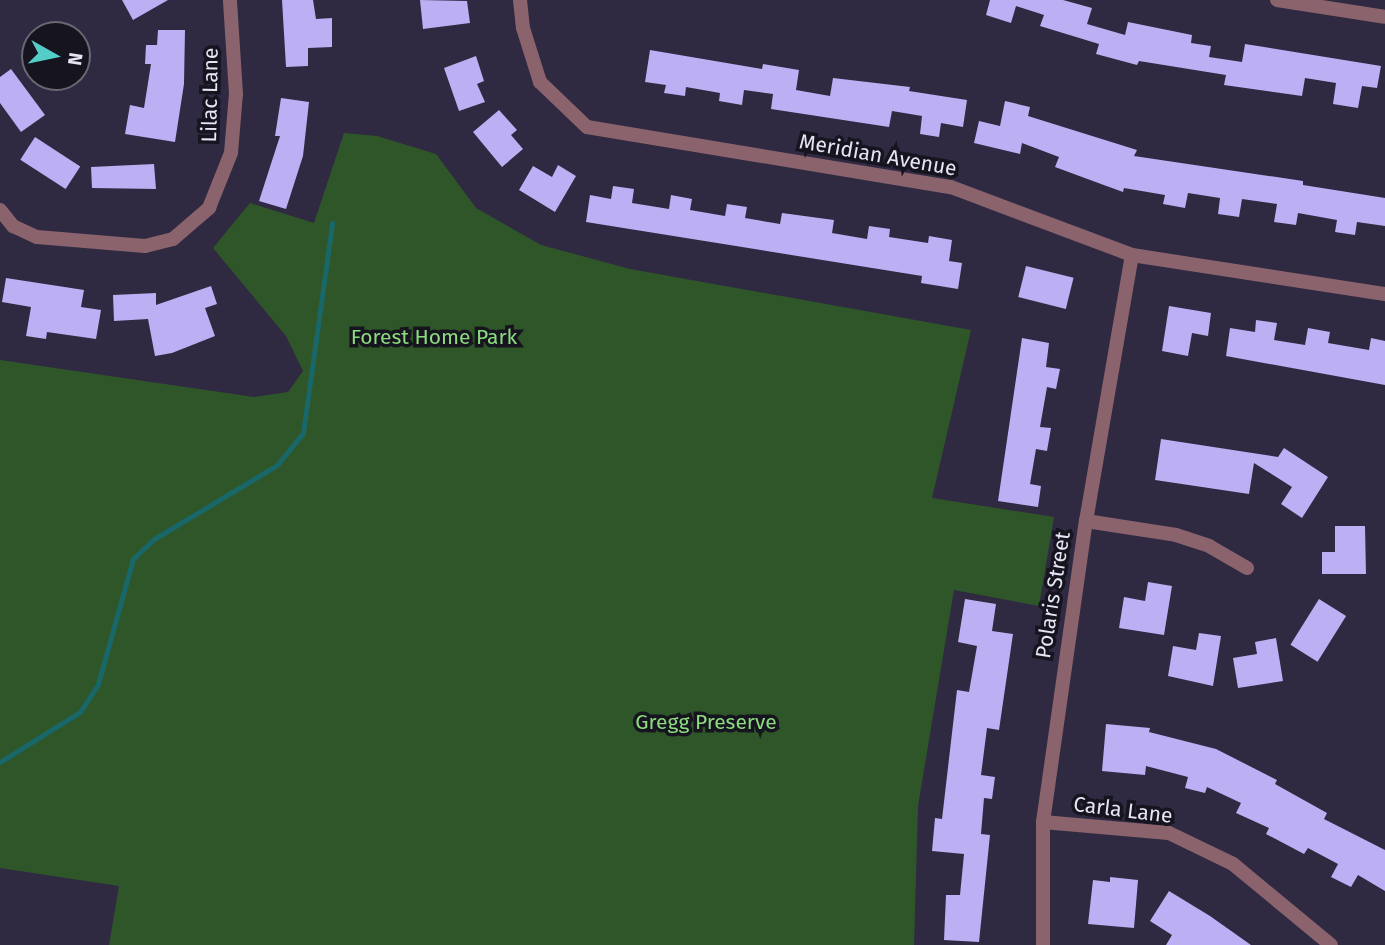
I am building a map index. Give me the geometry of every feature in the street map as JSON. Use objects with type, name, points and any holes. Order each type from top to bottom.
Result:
[{"type":"street","name":"Lilac Lane","points":[[0,210],[13,226],[37,237],[145,246],[173,239],[209,208],[231,153],[236,94],[230,0]]},
{"type":"street","name":"Meridian Avenue","points":[[520,0],[523,28],[540,82],[587,127],[951,187],[1132,255],[1385,294]]},
{"type":"street","points":[[1276,0],[1385,17]]},
{"type":"street","name":"Polaris Street","points":[[1043,945],[1043,822],[1086,521],[1132,255]]},
{"type":"street","points":[[1086,521],[1176,535],[1209,546],[1247,568]]},
{"type":"street","name":"Carla Lane","points":[[1043,822],[1169,833],[1233,864],[1331,945]]},
{"type":"green space","points":[[344,133],[377,136],[436,154],[476,208],[541,245],[630,269],[971,330],[932,498],[1054,517],[1039,606],[954,590],[918,806],[914,945],[109,945],[119,886],[0,868],[0,360],[254,397],[288,392],[303,371],[286,336],[213,248],[250,203],[314,223]]},
{"type":"building","points":[[122,0],[168,0],[133,20]]},
{"type":"building","points":[[282,0],[313,0],[316,19],[332,18],[332,47],[308,48],[308,66],[286,67]]},
{"type":"building","points":[[420,0],[467,1],[470,23],[423,29]]},
{"type":"building","points":[[990,0],[1063,0],[1092,8],[1087,24],[1125,35],[1128,22],[1192,35],[1191,43],[1211,46],[1209,57],[1242,62],[1245,44],[1381,66],[1377,88],[1362,86],[1358,108],[1333,104],[1336,83],[1305,78],[1302,96],[1224,85],[1226,75],[1139,61],[1137,65],[1096,54],[1099,44],[1040,26],[1044,15],[1016,6],[1011,23],[986,15]]},
{"type":"building","points":[[158,30],[185,30],[184,84],[175,142],[125,134],[130,105],[144,108],[151,64],[145,64],[146,45],[157,45]]},
{"type":"building","points":[[650,50],[762,69],[763,64],[799,70],[796,90],[830,96],[833,78],[910,87],[909,91],[967,100],[963,127],[941,123],[939,137],[920,134],[922,116],[892,111],[889,127],[771,109],[773,94],[744,90],[742,105],[719,101],[720,93],[686,87],[685,96],[664,93],[666,85],[645,82]]},
{"type":"building","points":[[476,56],[484,81],[477,84],[485,102],[459,111],[444,68]]},
{"type":"building","points":[[11,69],[21,83],[21,91],[27,91],[45,115],[21,132],[0,103],[0,77]]},
{"type":"building","points":[[281,98],[309,102],[303,156],[286,209],[259,201],[280,136],[275,136]]},
{"type":"building","points":[[1005,101],[1030,107],[1028,116],[1137,150],[1134,156],[1303,181],[1303,185],[1385,198],[1385,226],[1357,222],[1355,235],[1335,232],[1337,220],[1298,213],[1296,225],[1274,222],[1277,204],[1242,199],[1239,217],[1218,214],[1220,198],[1188,193],[1185,208],[1163,204],[1165,195],[1124,188],[1123,192],[1101,184],[1055,167],[1059,157],[1022,143],[1020,154],[974,143],[979,121],[1000,126]]},
{"type":"building","points":[[499,110],[517,130],[511,135],[523,149],[502,167],[473,132]]},
{"type":"building","points":[[35,137],[80,166],[66,189],[20,160]]},
{"type":"building","points":[[154,164],[156,189],[92,188],[91,167]]},
{"type":"building","points":[[558,165],[576,176],[555,212],[519,190],[533,166],[552,177]]},
{"type":"building","points":[[613,186],[634,189],[632,203],[669,209],[671,195],[692,199],[690,210],[725,216],[727,204],[747,207],[745,218],[780,224],[782,213],[834,220],[832,233],[867,239],[869,226],[890,229],[889,237],[928,243],[929,236],[952,240],[949,261],[962,263],[958,289],[921,283],[922,276],[586,222],[590,195],[611,199]]},
{"type":"building","points":[[1026,266],[1074,278],[1066,309],[1018,297]]},
{"type":"building","points":[[6,278],[84,290],[81,307],[101,310],[96,339],[47,332],[46,339],[26,336],[31,307],[2,302]]},
{"type":"building","points":[[211,286],[217,304],[205,308],[215,336],[172,353],[155,356],[148,319],[114,321],[113,295],[156,293],[156,305]]},
{"type":"building","points":[[1169,306],[1211,313],[1208,336],[1192,333],[1188,356],[1162,351]]},
{"type":"building","points":[[1256,320],[1277,323],[1274,340],[1305,345],[1308,328],[1330,332],[1328,343],[1369,350],[1371,338],[1385,341],[1385,385],[1226,356],[1230,328],[1255,332]]},
{"type":"building","points":[[1022,338],[1049,343],[1046,367],[1060,369],[1056,389],[1047,387],[1040,427],[1051,428],[1047,451],[1036,449],[1030,484],[1041,486],[1038,507],[998,501]]},
{"type":"building","points":[[1161,439],[1278,457],[1284,448],[1328,477],[1302,518],[1281,504],[1292,487],[1254,463],[1249,494],[1155,480]]},
{"type":"building","points":[[1335,526],[1365,526],[1366,574],[1322,574],[1322,552],[1335,552]]},
{"type":"building","points":[[1148,582],[1172,586],[1164,635],[1119,628],[1124,597],[1145,601]]},
{"type":"building","points":[[965,599],[996,604],[992,631],[1013,634],[999,730],[987,728],[981,775],[995,777],[992,799],[984,798],[981,834],[990,835],[979,942],[944,940],[946,895],[960,895],[964,854],[932,851],[935,818],[942,819],[957,690],[969,692],[977,646],[958,642]]},
{"type":"building","points":[[1319,599],[1346,616],[1318,662],[1290,645]]},
{"type":"building","points":[[1199,633],[1221,636],[1213,686],[1168,676],[1173,646],[1196,650]]},
{"type":"building","points":[[1276,638],[1283,681],[1238,688],[1233,658],[1257,654],[1255,642]]},
{"type":"building","points":[[1106,724],[1150,728],[1149,732],[1216,749],[1277,780],[1275,784],[1327,813],[1324,819],[1385,850],[1385,891],[1358,875],[1351,887],[1331,877],[1338,864],[1308,848],[1304,854],[1266,834],[1269,828],[1236,813],[1241,803],[1207,787],[1205,793],[1185,788],[1188,777],[1146,766],[1145,775],[1102,771]]},
{"type":"building","points":[[1110,877],[1138,880],[1134,928],[1088,924],[1093,880],[1110,882]]},
{"type":"building","points":[[1169,891],[1251,945],[1166,945],[1172,935],[1150,921]]},
{"type":"waterway","points":[[0,762],[80,712],[98,684],[133,559],[154,539],[277,465],[303,433],[332,223]]},
{"type":"park label","name":"Forest Home Park","points":[[434,337]]},
{"type":"park label","name":"Gregg Preserve","points":[[706,722]]}]
